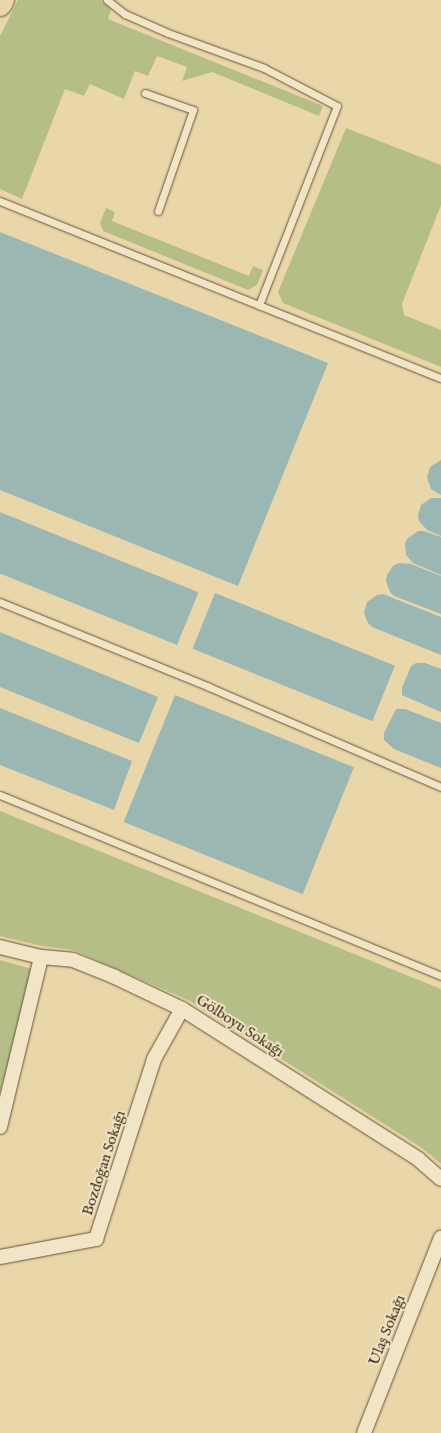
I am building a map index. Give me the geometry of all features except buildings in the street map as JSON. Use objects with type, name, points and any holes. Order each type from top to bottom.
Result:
[{"type":"main road","points":[[0,5],[3,0]]},
{"type":"street","name":"Gölboyu Sokağı","points":[[0,947],[41,957],[73,960],[116,977],[182,1009],[418,1159],[441,1178]]},
{"type":"street","points":[[0,1127],[41,957]]},
{"type":"street","name":"Bozdoğan Sokağı","points":[[0,1257],[96,1238],[154,1059],[182,1009]]},
{"type":"street","name":"Ulaş Sokağı","points":[[364,1433],[441,1238]]},
{"type":"lane","points":[[107,0],[125,14],[168,33],[264,68],[337,106],[259,305]]},
{"type":"lane","points":[[145,93],[193,110],[158,211]]},
{"type":"lane","points":[[0,201],[441,378]]},
{"type":"lane","points":[[0,602],[218,691],[441,786]]},
{"type":"lane","points":[[0,795],[441,976]]},
{"type":"green space","points":[[18,0],[101,0],[111,10],[108,19],[323,106],[319,116],[212,72],[182,81],[187,67],[157,56],[148,76],[135,71],[124,99],[90,84],[84,96],[65,89],[22,199],[0,189],[0,36]]},
{"type":"green space","points":[[346,128],[441,165],[441,205],[402,304],[404,315],[441,330],[441,367],[283,303],[278,292]]},
{"type":"green space","points":[[106,208],[115,212],[112,221],[249,276],[253,266],[263,270],[257,285],[248,290],[103,231],[100,223]]},
{"type":"green space","points":[[0,811],[441,989],[441,1164],[422,1148],[190,1001],[73,950],[42,946],[0,936]]},
{"type":"green space","points":[[0,960],[32,969],[0,1093]]},
{"type":"water","points":[[0,232],[328,363],[238,586],[0,490]]},
{"type":"water","points":[[441,460],[441,495],[431,489],[427,478],[430,467]]},
{"type":"water","points":[[431,498],[441,498],[441,536],[427,530],[419,521],[418,515],[421,505]]},
{"type":"water","points":[[0,512],[198,592],[177,645],[0,573]]},
{"type":"water","points":[[418,531],[424,531],[441,537],[441,575],[413,563],[406,555],[405,543],[408,538]]},
{"type":"water","points":[[399,563],[411,564],[441,576],[441,614],[394,596],[390,592],[386,581],[387,575],[393,566]]},
{"type":"water","points":[[215,593],[395,666],[372,721],[193,649]]},
{"type":"water","points":[[383,594],[441,617],[441,655],[372,627],[368,623],[364,613],[367,602],[377,595]]},
{"type":"water","points":[[0,632],[158,697],[139,743],[0,687]]},
{"type":"water","points":[[416,663],[425,663],[441,669],[441,712],[402,695],[402,688],[411,666]]},
{"type":"water","points":[[175,695],[354,767],[303,894],[124,822]]},
{"type":"water","points":[[0,708],[132,761],[114,810],[0,765]]},
{"type":"water","points":[[396,709],[405,709],[441,723],[441,768],[394,749],[384,740],[384,733]]}]
